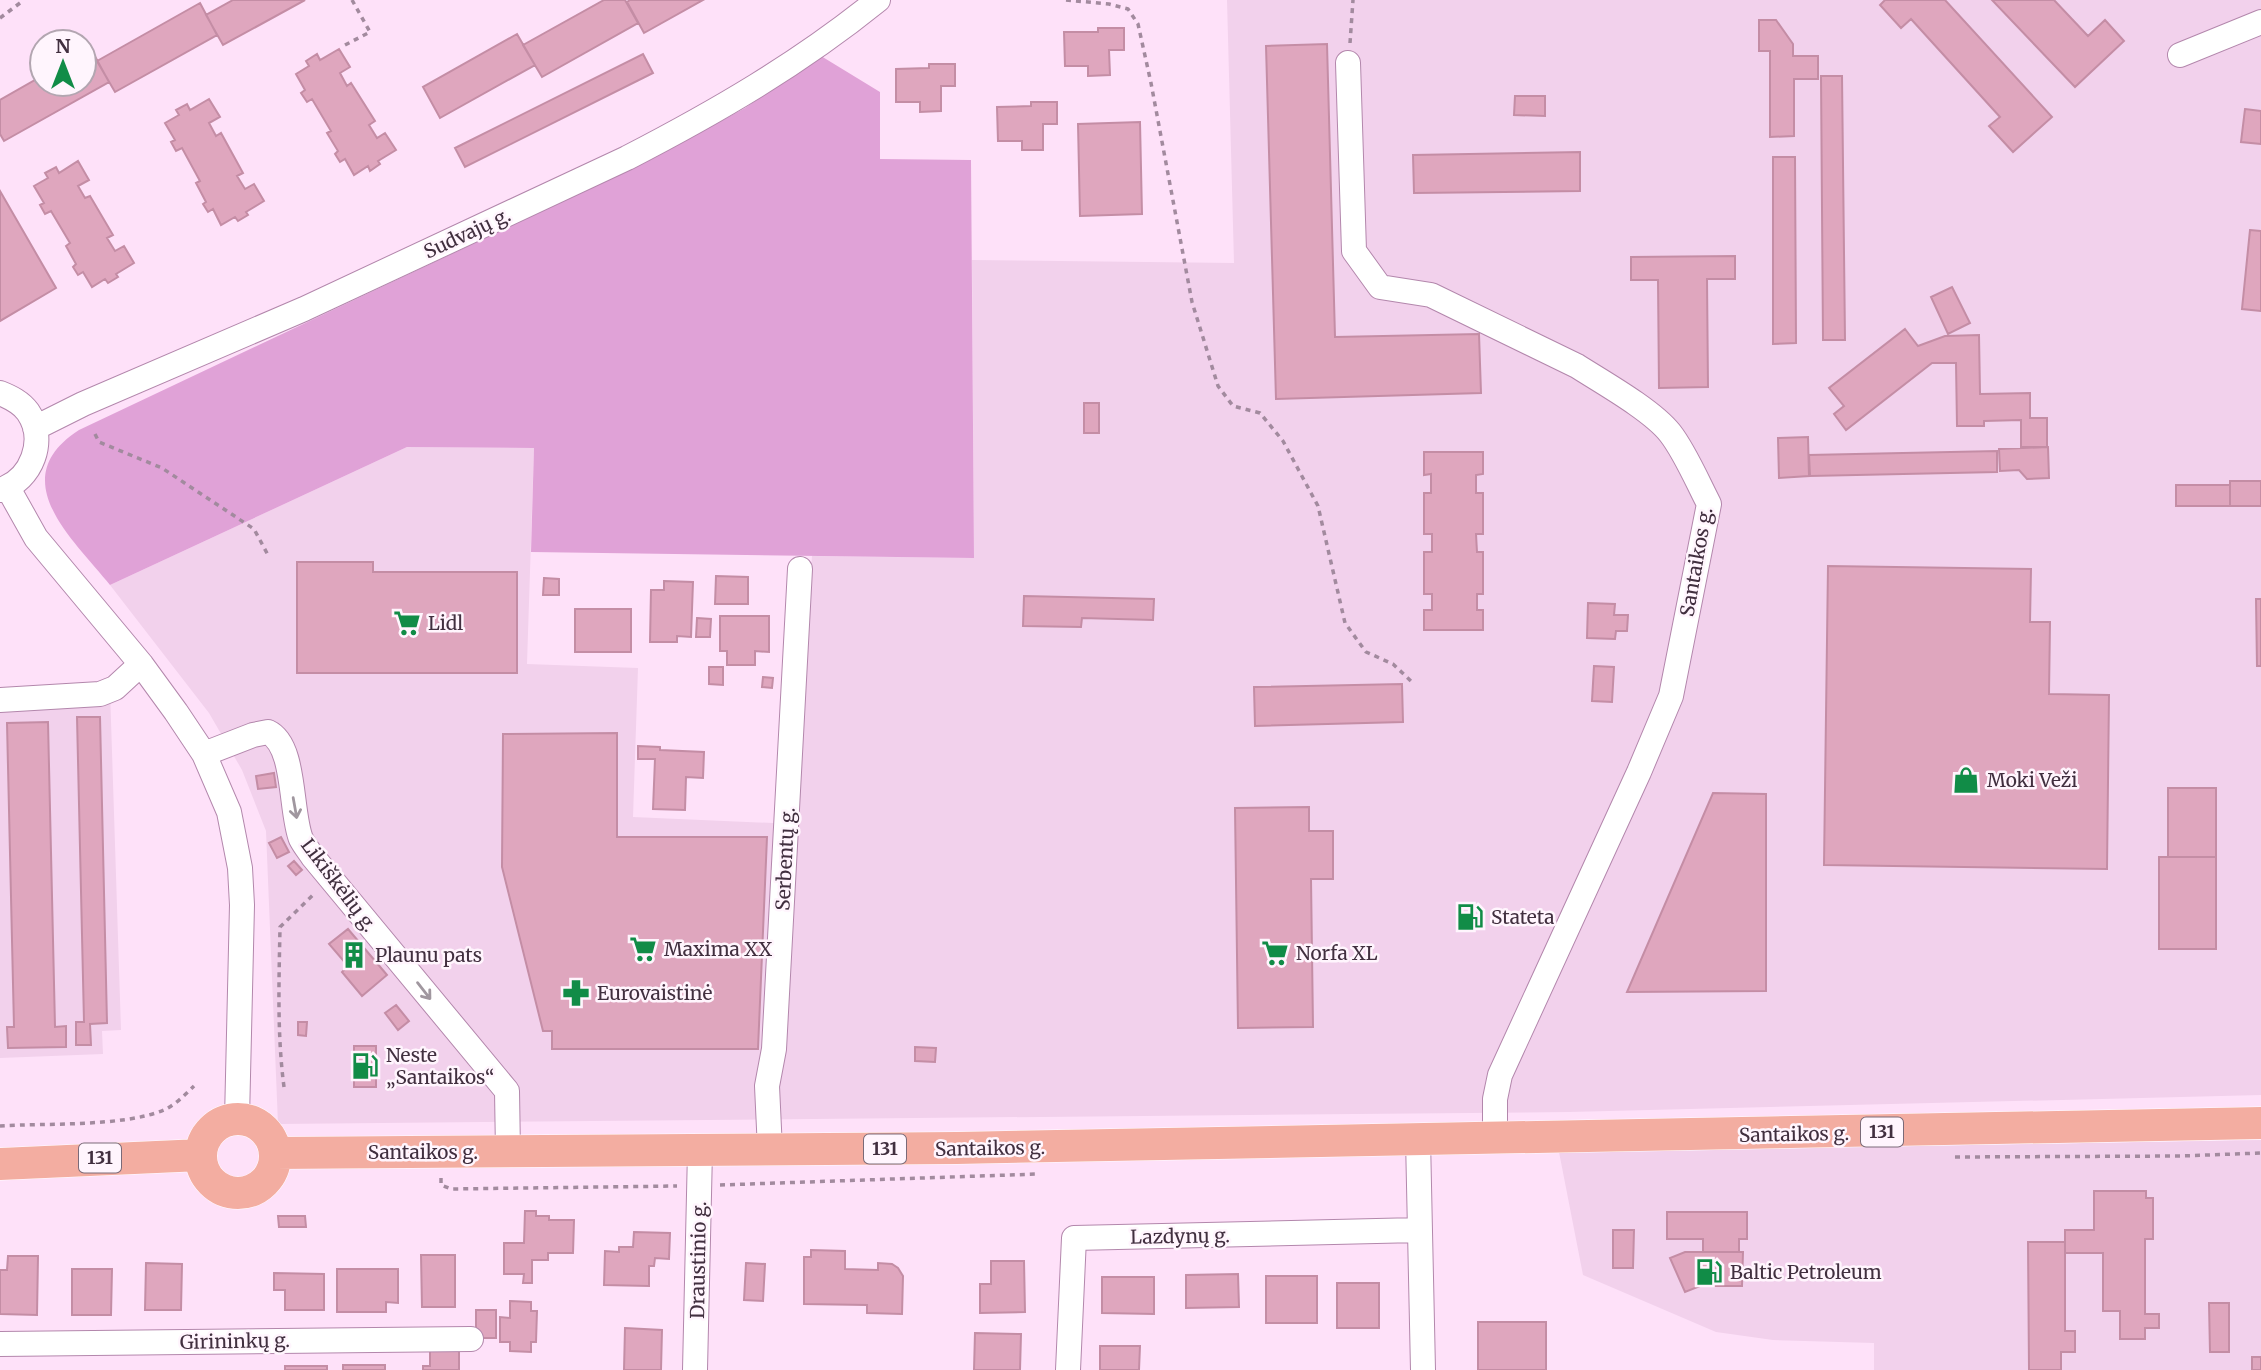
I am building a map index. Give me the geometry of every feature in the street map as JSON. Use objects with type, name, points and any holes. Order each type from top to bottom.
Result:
[{"type":"main road","points":[[237,1119],[251,1121],[263,1128],[275,1153],[267,1178],[258,1187],[246,1192],[232,1192],[209,1180],[201,1155],[203,1144],[216,1126],[237,1119]]},
{"type":"main road","name":"Santaikos g.","points":[[275,1153],[957,1149],[2261,1123]]},
{"type":"main road","name":"131","points":[[0,1164],[201,1155]]},
{"type":"street","name":"Sudvajų g.","points":[[35,428],[83,404],[316,303],[678,132],[785,70],[878,0]]},
{"type":"street","points":[[2180,55],[2261,22]]},
{"type":"street","name":"Santaikos g.","points":[[1348,63],[1354,251],[1380,287],[1431,295],[1577,366],[1626,398],[1669,432],[1709,503],[1671,696],[1634,784],[1500,1075],[1495,1100],[1495,1138]]},
{"type":"street","points":[[0,393],[14,399],[27,412],[35,428],[37,445],[32,463],[22,477],[4,489],[36,538],[141,664],[204,754],[229,812],[240,868],[242,931],[237,1119]]},
{"type":"street","name":"Serbentų g.","points":[[770,1150],[767,1086],[774,1049],[800,569]]},
{"type":"street","points":[[0,700],[100,694],[115,688],[141,664]]},
{"type":"street","name":"Likiškėlių g.","points":[[204,754],[268,732],[280,741],[301,838],[307,850],[507,1091],[508,1152]]},
{"type":"street","points":[[1418,1139],[1423,1370]]},
{"type":"street","name":"Draustinio g.","points":[[695,1370],[700,1151]]},
{"type":"street","name":"Lazdynų g.","points":[[1068,1370],[1074,1238],[1419,1230]]},
{"type":"street","name":"Girininkų g.","points":[[0,1344],[471,1339]]},
{"type":"path","points":[[0,19],[24,0]]},
{"type":"path","points":[[345,44],[370,32],[352,0]]},
{"type":"path","points":[[1066,0],[1109,4],[1128,9],[1138,24],[1192,302],[1218,386],[1233,406],[1260,413],[1283,441],[1318,506],[1345,623],[1366,652],[1393,664],[1413,683]]},
{"type":"path","points":[[1348,63],[1353,0]]},
{"type":"path","points":[[95,434],[99,442],[162,468],[254,529],[268,555]]},
{"type":"path","points":[[284,1087],[279,1053],[280,927],[321,887]]},
{"type":"path","points":[[0,1126],[143,1116],[166,1109],[194,1086]]},
{"type":"path","points":[[1952,1157],[2261,1153]]},
{"type":"path","points":[[451,1189],[700,1186],[1045,1174]]},
{"type":"shaded area","points":[[1227,0],[2261,0],[2261,1095],[1569,1112],[278,1124],[266,831],[242,770],[209,713],[110,585],[407,447],[534,448],[527,664],[638,668],[633,817],[795,824],[812,556],[974,558],[972,260],[1234,263]]},
{"type":"shaded area","points":[[821,56],[880,92],[880,159],[971,160],[974,558],[531,552],[534,448],[407,447],[110,585],[64,529],[52,509],[46,488],[47,468],[57,449],[79,430],[646,162],[745,108]]},
{"type":"shaded area","points":[[110,690],[121,1030],[102,1031],[103,1054],[0,1058],[0,694]]},
{"type":"shaded area","points":[[2261,1140],[2261,1370],[1874,1370],[1874,1343],[1773,1340],[1716,1332],[1583,1275],[1559,1152]]},
{"type":"building","points":[[233,0],[305,0],[223,45],[206,15]]},
{"type":"building","points":[[604,0],[625,0],[638,23],[542,77],[523,45]]},
{"type":"building","points":[[703,0],[644,33],[627,2]]},
{"type":"building","points":[[1885,0],[1945,0],[2052,117],[2013,152],[1989,126],[2000,117],[1911,19],[1901,28],[1880,5]]},
{"type":"building","points":[[1992,0],[2054,0],[2088,36],[2105,20],[2124,41],[2075,87]]},
{"type":"building","points":[[200,3],[217,35],[115,92],[98,60]]},
{"type":"building","points":[[1759,20],[1776,20],[1793,44],[1793,56],[1818,56],[1818,79],[1794,79],[1794,136],[1770,137],[1770,51],[1759,51]]},
{"type":"building","points":[[1098,28],[1124,28],[1124,50],[1109,50],[1110,75],[1088,76],[1088,66],[1065,66],[1064,32],[1098,32]]},
{"type":"building","points":[[517,34],[535,65],[440,118],[423,87]]},
{"type":"building","points":[[1327,44],[1335,337],[1479,334],[1481,393],[1276,399],[1266,46]]},
{"type":"building","points":[[339,49],[350,67],[340,73],[347,86],[351,83],[375,121],[369,125],[377,138],[385,133],[396,150],[378,161],[380,164],[370,171],[368,166],[354,175],[345,159],[340,162],[335,154],[338,151],[327,133],[331,131],[312,99],[307,102],[301,93],[305,90],[296,74],[309,66],[306,61],[317,54],[320,60]]},
{"type":"building","points":[[643,54],[653,73],[465,167],[455,148]]},
{"type":"building","points":[[98,62],[109,82],[98,88]]},
{"type":"building","points":[[929,64],[955,64],[955,86],[941,86],[941,111],[920,112],[920,102],[896,102],[896,69],[929,68]]},
{"type":"building","points":[[1821,76],[1842,76],[1845,340],[1823,340]]},
{"type":"building","points":[[28,84],[28,98],[81,98],[4,141],[0,134],[0,100]]},
{"type":"building","points":[[1515,96],[1545,96],[1545,116],[1514,115]]},
{"type":"building","points":[[209,99],[220,117],[209,123],[216,136],[221,133],[243,173],[237,176],[245,189],[254,184],[264,201],[246,212],[248,215],[238,221],[235,217],[221,225],[213,209],[208,212],[203,204],[206,202],[196,183],[200,181],[182,148],[176,151],[171,142],[175,140],[165,123],[179,115],[176,110],[187,104],[190,110]]},
{"type":"building","points":[[1031,102],[1057,102],[1057,124],[1043,124],[1043,150],[1022,150],[1022,141],[998,141],[997,107],[1031,106]]},
{"type":"building","points":[[2245,109],[2261,111],[2261,144],[2241,142]]},
{"type":"building","points":[[1140,122],[1142,214],[1080,216],[1078,124]]},
{"type":"building","points":[[1580,152],[1580,191],[1414,193],[1413,155]]},
{"type":"building","points":[[1773,157],[1795,157],[1796,343],[1773,344]]},
{"type":"building","points":[[78,161],[89,180],[78,186],[85,198],[90,196],[113,235],[107,238],[115,251],[124,246],[134,263],[116,274],[118,277],[108,283],[105,279],[92,287],[83,272],[78,275],[73,267],[76,264],[66,246],[70,243],[51,211],[45,214],[40,205],[44,203],[34,186],[48,178],[45,173],[56,167],[59,173]]},
{"type":"building","points":[[0,191],[56,288],[0,321]]},
{"type":"building","points":[[2250,230],[2261,231],[2261,311],[2242,309]]},
{"type":"building","points":[[1735,256],[1735,279],[1707,279],[1708,387],[1659,388],[1658,280],[1631,280],[1631,257]]},
{"type":"building","points":[[1952,287],[1970,323],[1948,334],[1931,297]]},
{"type":"building","points":[[1905,329],[1918,346],[1945,336],[1979,335],[1980,394],[2030,393],[2030,418],[2047,418],[2047,447],[2021,447],[2021,420],[1984,421],[1984,426],[1957,426],[1956,363],[1932,363],[1846,430],[1834,414],[1844,406],[1829,388]]},
{"type":"building","points":[[1084,403],[1099,403],[1099,433],[1084,433]]},
{"type":"building","points":[[1808,437],[1809,476],[1779,478],[1778,438]]},
{"type":"building","points":[[2048,447],[2049,478],[2027,479],[2019,470],[2000,471],[1999,449]]},
{"type":"building","points":[[1997,451],[1997,472],[1810,476],[1809,455]]},
{"type":"building","points":[[1424,452],[1483,452],[1483,474],[1476,475],[1476,493],[1483,493],[1483,534],[1476,534],[1477,552],[1483,552],[1483,594],[1477,594],[1477,610],[1483,610],[1483,630],[1424,630],[1424,610],[1432,610],[1432,594],[1424,594],[1424,552],[1432,552],[1432,534],[1424,534],[1424,493],[1431,493],[1431,474],[1424,475]]},
{"type":"building","points":[[2230,481],[2261,481],[2261,506],[2230,506]]},
{"type":"building","points":[[2176,485],[2230,485],[2230,506],[2176,506]]},
{"type":"building","name":"Lidl","points":[[297,562],[373,562],[373,572],[517,572],[517,673],[297,673]]},
{"type":"building","name":"Moki Veži","points":[[1828,566],[2031,569],[2030,622],[2050,622],[2049,694],[2109,695],[2107,869],[1824,865]]},
{"type":"building","points":[[716,576],[748,577],[748,604],[715,604]]},
{"type":"building","points":[[544,578],[559,579],[559,595],[543,595]]},
{"type":"building","points":[[664,581],[693,582],[691,637],[677,636],[677,642],[650,642],[651,590],[664,590]]},
{"type":"building","points":[[1024,596],[1154,599],[1153,620],[1082,618],[1081,627],[1023,626]]},
{"type":"building","points":[[2256,599],[2261,599],[2261,666],[2257,666]]},
{"type":"building","points":[[1588,603],[1615,604],[1614,615],[1628,615],[1627,631],[1616,631],[1615,639],[1587,638]]},
{"type":"building","points":[[575,609],[631,609],[631,652],[575,652]]},
{"type":"building","points":[[720,616],[769,616],[769,652],[755,651],[755,665],[727,665],[727,651],[720,651]]},
{"type":"building","points":[[697,618],[711,619],[710,637],[696,637]]},
{"type":"building","points":[[1594,666],[1614,667],[1612,702],[1592,701]]},
{"type":"building","points":[[709,667],[723,667],[723,685],[709,684]]},
{"type":"building","points":[[763,677],[773,678],[772,688],[762,687]]},
{"type":"building","points":[[1402,684],[1403,722],[1255,726],[1254,687]]},
{"type":"building","points":[[77,717],[100,717],[107,1023],[90,1024],[91,1045],[76,1045],[76,1022],[84,1022]]},
{"type":"building","points":[[48,722],[55,1027],[66,1026],[66,1047],[8,1048],[7,1027],[14,1027],[7,723]]},
{"type":"building","name":"Maxima XX","points":[[617,733],[617,837],[767,837],[758,1049],[552,1049],[552,1031],[543,1031],[502,867],[503,734]]},
{"type":"building","points":[[638,746],[704,752],[703,778],[686,777],[685,810],[653,809],[655,759],[638,759]]},
{"type":"building","points":[[274,773],[276,787],[258,789],[256,776]]},
{"type":"building","points":[[2168,788],[2216,788],[2216,857],[2168,857]]},
{"type":"building","points":[[1713,793],[1766,794],[1766,991],[1627,992]]},
{"type":"building","name":"Norfa XL","points":[[1309,807],[1309,831],[1333,831],[1333,879],[1311,879],[1313,1027],[1238,1028],[1235,808]]},
{"type":"building","points":[[281,837],[289,852],[277,858],[269,843]]},
{"type":"building","points":[[2159,857],[2216,857],[2216,949],[2159,949]]},
{"type":"building","points":[[294,861],[302,870],[296,875],[288,866]]},
{"type":"building","name":"Plaunu pats","points":[[348,929],[387,975],[362,996],[342,972],[348,966],[329,944]]},
{"type":"building","points":[[396,1005],[409,1021],[398,1030],[385,1013]]},
{"type":"building","points":[[298,1022],[307,1022],[306,1036],[298,1035]]},
{"type":"building","points":[[354,1046],[376,1046],[376,1087],[354,1087]]},
{"type":"building","points":[[915,1047],[936,1048],[935,1062],[915,1061]]},
{"type":"building","points":[[2094,1191],[2146,1191],[2146,1198],[2153,1198],[2153,1239],[2145,1239],[2145,1314],[2159,1314],[2159,1328],[2145,1328],[2145,1339],[2120,1339],[2120,1311],[2103,1311],[2103,1253],[2065,1253],[2065,1230],[2094,1230]]},
{"type":"building","points":[[525,1211],[536,1211],[536,1216],[549,1216],[549,1220],[574,1220],[573,1253],[548,1253],[548,1260],[532,1260],[532,1283],[523,1283],[524,1274],[504,1274],[504,1243],[524,1243]]},
{"type":"building","points":[[1667,1212],[1747,1212],[1747,1239],[1739,1239],[1739,1252],[1703,1252],[1703,1239],[1667,1239]]},
{"type":"building","points":[[278,1216],[305,1216],[306,1227],[279,1227]]},
{"type":"building","points":[[1613,1230],[1634,1230],[1633,1268],[1613,1268]]},
{"type":"building","points":[[634,1232],[670,1233],[669,1259],[655,1258],[654,1266],[649,1266],[649,1286],[604,1285],[605,1251],[619,1252],[619,1247],[633,1247]]},
{"type":"building","points":[[2028,1242],[2065,1242],[2065,1331],[2075,1331],[2075,1352],[2061,1352],[2061,1370],[2029,1370]]},
{"type":"building","points":[[811,1250],[845,1251],[845,1269],[878,1270],[878,1263],[892,1264],[898,1268],[903,1276],[902,1314],[867,1313],[867,1305],[804,1304],[804,1257],[811,1257]]},
{"type":"building","name":"Baltic Petroleum","points":[[1685,1252],[1743,1252],[1742,1286],[1700,1286],[1685,1292],[1670,1258]]},
{"type":"building","points":[[421,1255],[455,1255],[455,1307],[422,1307]]},
{"type":"building","points":[[8,1256],[38,1256],[37,1315],[0,1314],[0,1270],[7,1270]]},
{"type":"building","points":[[991,1261],[1024,1261],[1025,1312],[980,1313],[980,1284],[991,1284]]},
{"type":"building","points":[[146,1263],[182,1264],[181,1310],[145,1310]]},
{"type":"building","points":[[746,1263],[765,1264],[763,1301],[744,1300]]},
{"type":"building","points":[[72,1269],[112,1269],[111,1315],[72,1315]]},
{"type":"building","points":[[337,1269],[398,1269],[398,1303],[386,1302],[386,1312],[337,1312]]},
{"type":"building","points":[[274,1273],[324,1274],[324,1310],[285,1310],[285,1290],[274,1290]]},
{"type":"building","points":[[1238,1274],[1239,1307],[1186,1308],[1186,1275]]},
{"type":"building","points":[[1266,1276],[1317,1276],[1317,1323],[1266,1323]]},
{"type":"building","points":[[1102,1277],[1154,1277],[1154,1314],[1102,1313]]},
{"type":"building","points":[[1337,1283],[1379,1283],[1379,1328],[1337,1328]]},
{"type":"building","points":[[510,1301],[531,1302],[531,1311],[537,1311],[536,1342],[531,1342],[531,1352],[510,1351],[510,1342],[500,1342],[500,1317],[510,1318]]},
{"type":"building","points":[[2209,1303],[2229,1303],[2229,1352],[2210,1352]]},
{"type":"building","points":[[476,1310],[496,1310],[496,1338],[476,1338]]},
{"type":"building","points":[[1478,1322],[1546,1322],[1546,1370],[1478,1370]]},
{"type":"building","points":[[625,1328],[662,1330],[661,1370],[624,1370]]},
{"type":"building","points":[[975,1333],[1021,1334],[1020,1370],[974,1370]]},
{"type":"building","points":[[1100,1346],[1140,1346],[1139,1370],[1100,1370]]},
{"type":"building","points":[[430,1351],[459,1351],[459,1370],[423,1370],[423,1366],[430,1366]]},
{"type":"building","points":[[2252,1357],[2261,1357],[2261,1370],[2252,1370]]},
{"type":"building","points":[[343,1365],[385,1365],[385,1370],[343,1370]]},
{"type":"building","points":[[285,1366],[327,1366],[327,1370],[285,1370]]},
{"type":"place","name":"Lidl","points":[[407,623]]},
{"type":"place","name":"Moki Veži","points":[[1966,780]]},
{"type":"place","name":"Stateta","points":[[1470,917]]},
{"type":"place","name":"Maxima XX","points":[[643,949]]},
{"type":"place","name":"Norfa XL","points":[[1275,953]]},
{"type":"place","name":"Plaunu pats","points":[[354,955]]},
{"type":"place","name":"Eurovaistinė","points":[[576,993]]},
{"type":"place","name":"Neste „Santaikos“","points":[[365,1066]]},
{"type":"place","name":"Baltic Petroleum","points":[[1709,1272]]}]
